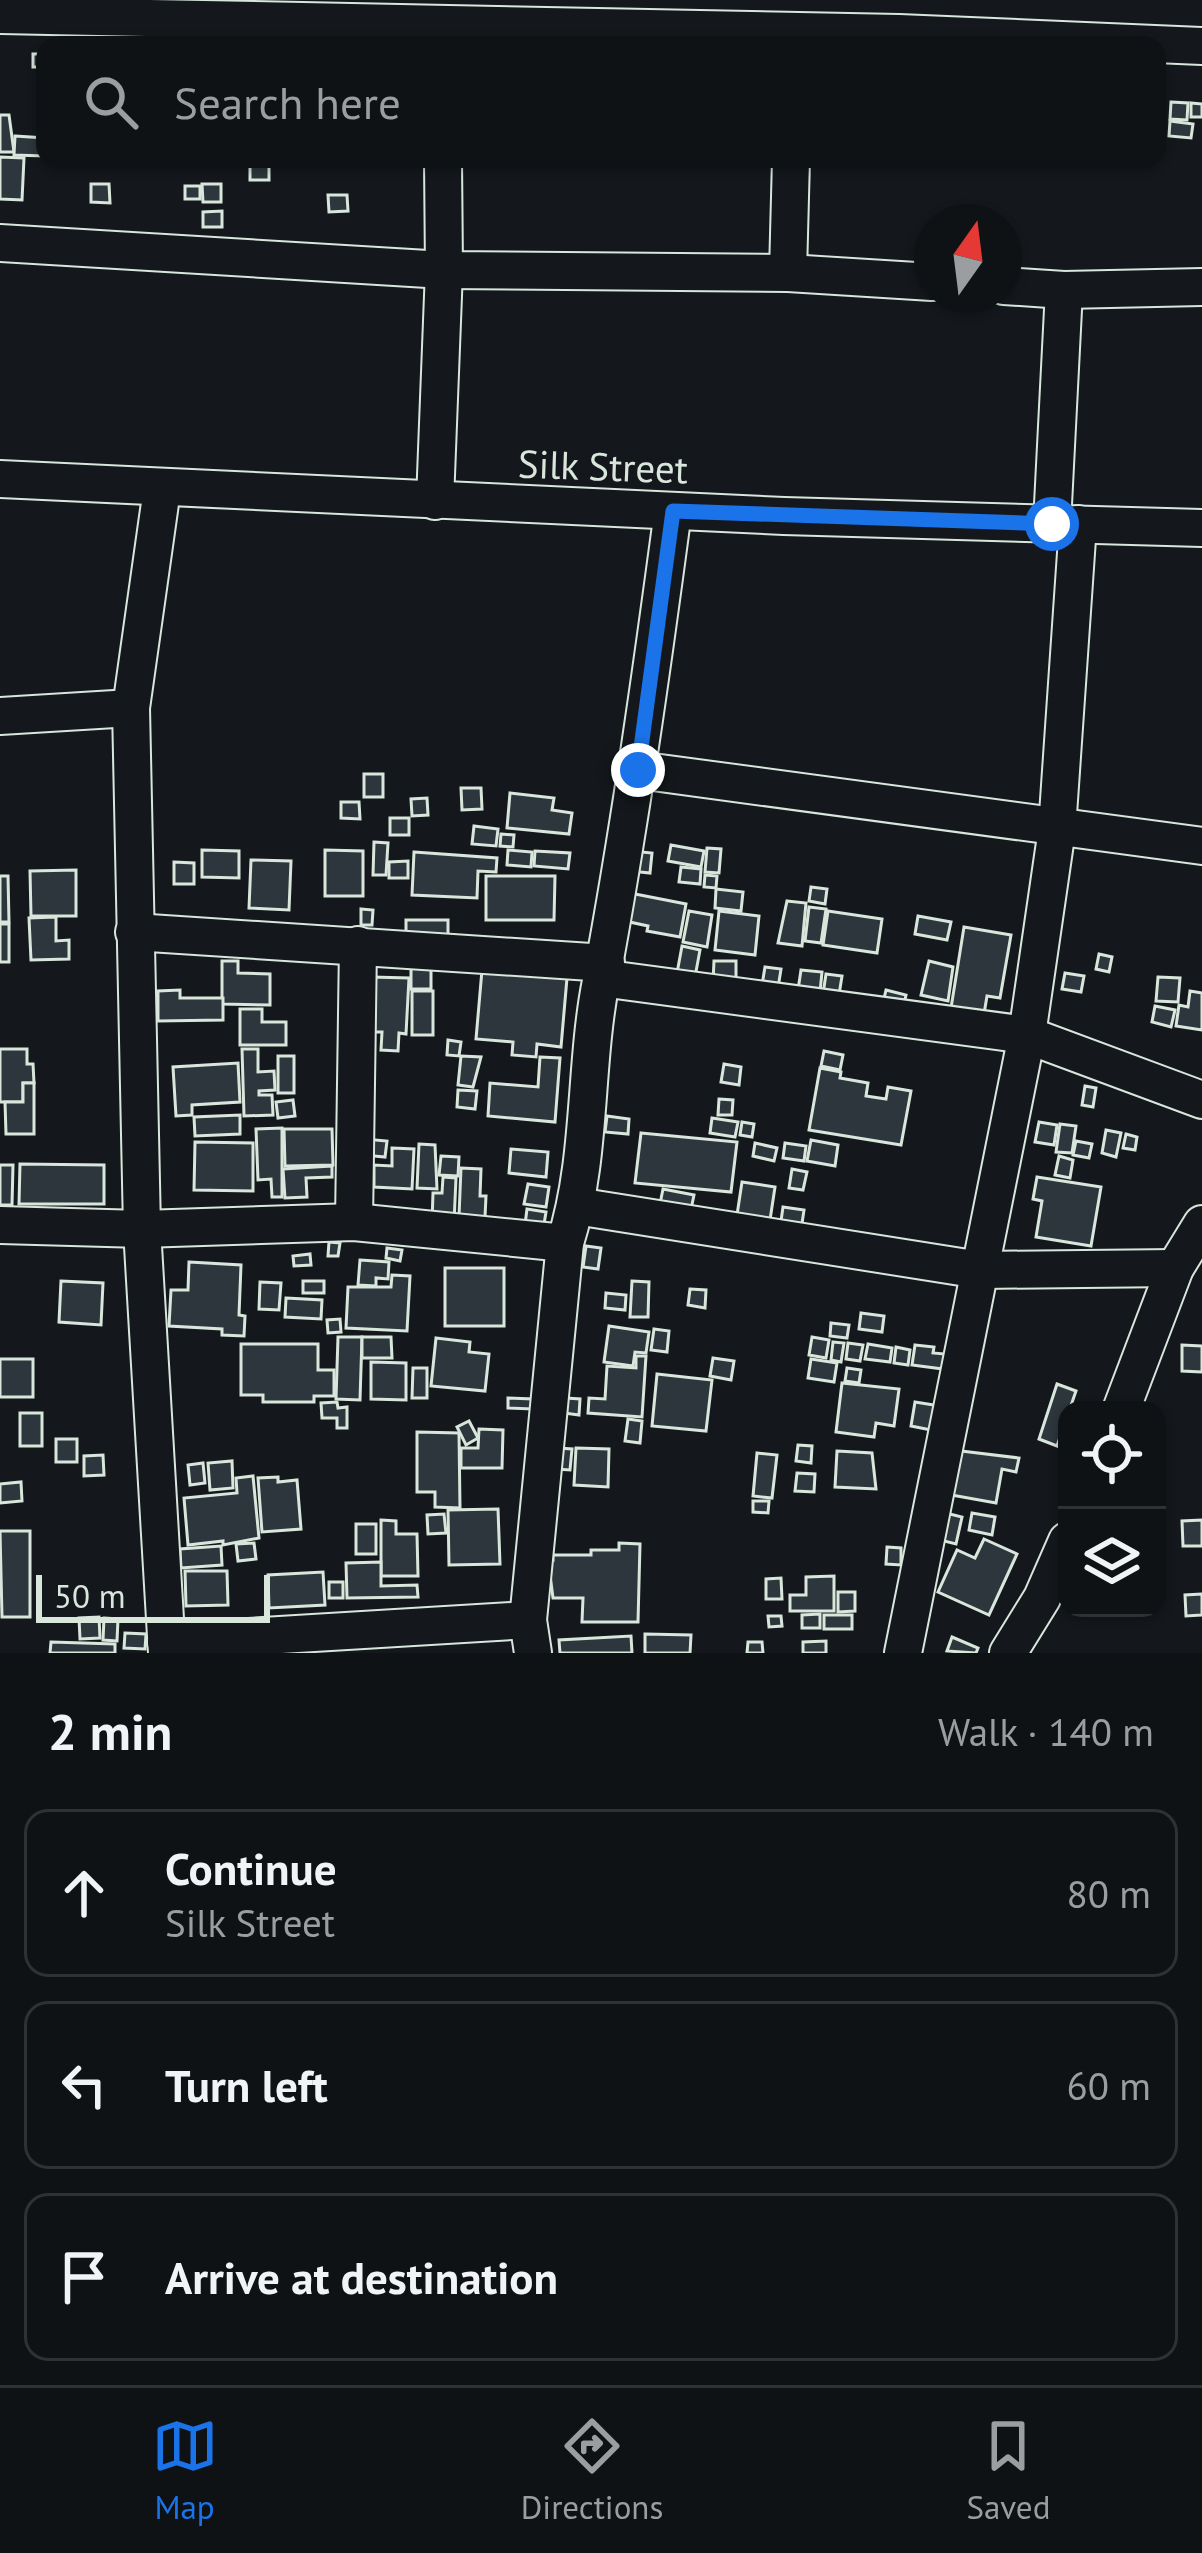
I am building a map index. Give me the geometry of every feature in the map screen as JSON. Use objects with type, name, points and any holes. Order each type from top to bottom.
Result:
[{"type":"street","points":[[0,15],[442,23],[746,36]]},
{"type":"street","points":[[803,36],[899,16],[1101,36]]},
{"type":"street","points":[[1166,42],[1202,46]]},
{"type":"street","points":[[434,501],[444,269],[443,168]]},
{"type":"street","points":[[788,273],[791,168]]},
{"type":"street","points":[[0,243],[444,269],[788,273],[914,281]]},
{"type":"street","points":[[1022,287],[1202,287]]},
{"type":"street","points":[[903,1653],[1027,1035],[1057,829],[1065,524],[1064,290]]},
{"type":"street","name":"Silk Street","points":[[0,479],[673,511],[1202,528]]},
{"type":"street","points":[[162,489],[131,708],[142,1229],[167,1648],[530,1636],[565,1243],[576,1206],[603,971],[638,770],[673,511]]},
{"type":"street","points":[[0,716],[131,708]]},
{"type":"street","points":[[638,770],[1202,846]]},
{"type":"street","points":[[134,932],[358,945],[603,971],[1027,1035],[1202,1100]]},
{"type":"street","points":[[354,1222],[358,945]]},
{"type":"street","points":[[576,1206],[980,1270],[1175,1268]]},
{"type":"street","points":[[0,1225],[142,1229],[354,1222],[565,1243]]},
{"type":"street","points":[[1124,1401],[1175,1268],[1202,1224]]},
{"type":"street","points":[[1008,1653],[1058,1560]]},
{"type":"building","points":[[1171,102],[1188,103],[1187,120],[1170,119]]},
{"type":"building","points":[[1191,103],[1202,104],[1202,117],[1191,117]]},
{"type":"building","points":[[0,115],[9,115],[14,152],[0,152]]},
{"type":"building","points":[[1170,121],[1193,124],[1191,138],[1169,136]]},
{"type":"building","points":[[15,136],[36,137],[36,156],[14,155]]},
{"type":"building","points":[[0,157],[24,158],[22,200],[0,199]]},
{"type":"building","points":[[250,168],[269,168],[269,180],[250,180]]},
{"type":"building","points":[[91,184],[109,184],[110,203],[91,202]]},
{"type":"building","points":[[202,184],[221,184],[221,202],[203,202]]},
{"type":"building","points":[[185,186],[200,186],[200,199],[185,199]]},
{"type":"building","points":[[328,195],[347,195],[348,211],[329,212]]},
{"type":"building","points":[[222,211],[222,227],[203,227],[203,212]]},
{"type":"building","points":[[364,774],[383,774],[383,797],[364,797]]},
{"type":"building","points":[[461,788],[481,788],[482,809],[462,810]]},
{"type":"building","points":[[510,793],[554,798],[552,810],[572,813],[569,834],[507,828]]},
{"type":"building","points":[[427,798],[428,815],[412,816],[411,799]]},
{"type":"building","points":[[341,802],[359,802],[360,819],[341,818]]},
{"type":"building","points":[[390,818],[409,818],[409,835],[390,835]]},
{"type":"building","points":[[474,826],[498,829],[496,846],[472,844]]},
{"type":"building","points":[[501,834],[514,835],[513,847],[500,846]]},
{"type":"building","points":[[374,842],[388,843],[386,875],[373,875]]},
{"type":"building","points":[[671,845],[704,851],[701,867],[668,861]]},
{"type":"building","points":[[707,848],[721,849],[719,873],[705,872]]},
{"type":"building","points":[[202,850],[239,851],[239,878],[202,877]]},
{"type":"building","points":[[325,850],[363,851],[363,896],[325,896]]},
{"type":"building","points":[[508,850],[532,852],[531,867],[507,865]]},
{"type":"building","points":[[535,851],[570,853],[568,869],[534,866]]},
{"type":"building","points":[[632,851],[652,853],[650,873],[630,871]]},
{"type":"building","points":[[414,852],[497,858],[496,872],[478,871],[477,898],[412,895]]},
{"type":"building","points":[[251,860],[291,861],[289,910],[249,908]]},
{"type":"building","points":[[408,861],[408,878],[389,878],[389,862]]},
{"type":"building","points":[[174,862],[194,863],[194,884],[174,884]]},
{"type":"building","points":[[681,867],[701,869],[700,884],[679,882]]},
{"type":"building","points":[[76,870],[76,916],[31,916],[30,871]]},
{"type":"building","points":[[705,875],[717,876],[716,888],[704,887]]},
{"type":"building","points":[[0,876],[8,876],[9,922],[0,922]]},
{"type":"building","points":[[486,876],[555,876],[554,920],[486,920]]},
{"type":"building","points":[[811,887],[827,889],[825,904],[809,901]]},
{"type":"building","points":[[716,889],[743,892],[741,911],[715,908]]},
{"type":"building","points":[[630,893],[686,904],[680,937],[625,921]]},
{"type":"building","points":[[787,901],[806,903],[802,946],[778,943]]},
{"type":"building","points":[[809,907],[826,909],[821,943],[805,941]]},
{"type":"building","points":[[361,909],[373,910],[372,925],[361,925]]},
{"type":"building","points":[[689,911],[712,915],[707,947],[683,942]]},
{"type":"building","points":[[719,911],[759,916],[755,955],[715,950]]},
{"type":"building","points":[[828,911],[882,919],[877,953],[823,945]]},
{"type":"building","points":[[918,916],[951,922],[947,940],[915,934]]},
{"type":"building","points":[[56,917],[56,941],[69,940],[69,959],[31,960],[29,918]]},
{"type":"building","points":[[406,920],[448,920],[448,938],[406,937]]},
{"type":"building","points":[[0,924],[9,924],[9,962],[0,962]]},
{"type":"building","points":[[964,927],[1011,935],[1000,998],[987,996],[984,1014],[951,1008]]},
{"type":"building","points":[[682,946],[700,950],[695,977],[677,973]]},
{"type":"building","points":[[1099,954],[1112,957],[1109,972],[1096,969]]},
{"type":"building","points":[[222,961],[238,961],[238,973],[270,974],[270,1005],[222,1004]]},
{"type":"building","points":[[714,961],[736,961],[736,982],[713,982]]},
{"type":"building","points":[[929,961],[953,967],[948,1001],[921,995]]},
{"type":"building","points":[[411,967],[431,968],[431,989],[411,989]]},
{"type":"building","points":[[765,967],[781,969],[778,988],[762,985]]},
{"type":"building","points":[[482,970],[567,978],[561,1047],[537,1044],[536,1057],[512,1055],[513,1042],[476,1039]]},
{"type":"building","points":[[801,970],[822,972],[820,992],[798,990]]},
{"type":"building","points":[[1065,973],[1084,976],[1081,992],[1062,989]]},
{"type":"building","points":[[826,974],[842,976],[839,995],[823,994]]},
{"type":"building","points":[[371,977],[409,978],[406,1034],[399,1033],[398,1051],[381,1050],[382,1032],[369,1032]]},
{"type":"building","points":[[1158,977],[1180,978],[1178,1002],[1156,1001]]},
{"type":"building","points":[[180,990],[180,998],[223,998],[223,1020],[158,1021],[158,991]]},
{"type":"building","points":[[886,990],[906,995],[903,1008],[883,1003]]},
{"type":"building","points":[[412,991],[433,991],[433,1035],[412,1035]]},
{"type":"building","points":[[1190,991],[1202,993],[1202,1030],[1176,1026],[1179,1005],[1188,1007]]},
{"type":"building","points":[[1155,1006],[1175,1010],[1171,1027],[1152,1022]]},
{"type":"building","points":[[240,1009],[262,1009],[262,1022],[286,1022],[286,1045],[240,1045]]},
{"type":"building","points":[[448,1040],[461,1042],[459,1056],[447,1055]]},
{"type":"building","points":[[0,1049],[27,1049],[34,1083],[23,1083],[23,1102],[0,1102]]},
{"type":"building","points":[[242,1049],[258,1049],[258,1072],[274,1071],[275,1090],[259,1091],[259,1095],[272,1095],[273,1115],[244,1116]]},
{"type":"building","points":[[824,1051],[843,1055],[840,1070],[821,1066]]},
{"type":"building","points":[[278,1056],[294,1056],[294,1093],[278,1093]]},
{"type":"building","points":[[461,1056],[481,1057],[473,1087],[458,1085]]},
{"type":"building","points":[[540,1057],[560,1058],[555,1122],[488,1116],[490,1083],[538,1087]]},
{"type":"building","points":[[238,1063],[240,1102],[192,1105],[192,1115],[176,1116],[173,1067]]},
{"type":"building","points":[[724,1064],[741,1067],[739,1085],[721,1082]]},
{"type":"building","points":[[820,1068],[868,1083],[866,1096],[886,1099],[888,1087],[911,1091],[901,1145],[809,1130]]},
{"type":"building","points":[[23,1083],[34,1083],[34,1134],[6,1134],[5,1102],[23,1102]]},
{"type":"building","points":[[1085,1086],[1096,1088],[1093,1107],[1082,1105]]},
{"type":"building","points":[[458,1090],[477,1091],[475,1109],[457,1107]]},
{"type":"building","points":[[719,1099],[733,1100],[732,1115],[718,1115]]},
{"type":"building","points":[[293,1100],[295,1116],[278,1118],[276,1102]]},
{"type":"building","points":[[240,1115],[240,1134],[195,1136],[194,1117]]},
{"type":"building","points":[[607,1116],[629,1119],[628,1134],[605,1132]]},
{"type":"building","points":[[712,1118],[738,1122],[735,1137],[710,1133]]},
{"type":"building","points":[[742,1122],[754,1124],[752,1137],[740,1135]]},
{"type":"building","points":[[1039,1122],[1057,1125],[1054,1145],[1035,1142]]},
{"type":"building","points":[[1060,1124],[1076,1126],[1072,1153],[1056,1152]]},
{"type":"building","points":[[282,1128],[282,1197],[272,1197],[271,1179],[258,1180],[256,1129]]},
{"type":"building","points":[[284,1129],[332,1129],[333,1165],[285,1166]]},
{"type":"building","points":[[1106,1130],[1121,1133],[1116,1157],[1102,1153]]},
{"type":"building","points":[[641,1133],[737,1142],[731,1192],[635,1183]]},
{"type":"building","points":[[1126,1134],[1137,1137],[1135,1150],[1123,1148]]},
{"type":"building","points":[[364,1139],[387,1141],[385,1157],[363,1155]]},
{"type":"building","points":[[811,1140],[838,1145],[835,1166],[807,1161]]},
{"type":"building","points":[[1076,1141],[1092,1144],[1089,1158],[1073,1155]]},
{"type":"building","points":[[195,1142],[253,1143],[253,1191],[194,1190]]},
{"type":"building","points":[[755,1143],[777,1148],[774,1161],[753,1156]]},
{"type":"building","points":[[785,1143],[806,1146],[804,1161],[783,1158]]},
{"type":"building","points":[[419,1144],[435,1145],[437,1189],[417,1188]]},
{"type":"building","points":[[392,1148],[414,1149],[412,1189],[374,1187],[374,1165],[392,1166]]},
{"type":"building","points":[[511,1149],[548,1152],[546,1177],[509,1173]]},
{"type":"building","points":[[441,1156],[459,1157],[458,1176],[439,1175]]},
{"type":"building","points":[[1059,1156],[1073,1160],[1070,1178],[1055,1175]]},
{"type":"building","points":[[20,1164],[104,1165],[104,1204],[19,1204]]},
{"type":"building","points":[[0,1165],[13,1165],[12,1205],[0,1205]]},
{"type":"building","points":[[332,1166],[332,1177],[306,1178],[307,1197],[285,1198],[283,1169]]},
{"type":"building","points":[[461,1168],[481,1169],[485,1217],[459,1216]]},
{"type":"building","points":[[792,1169],[807,1172],[803,1190],[789,1188]]},
{"type":"building","points":[[443,1177],[456,1178],[454,1223],[432,1222],[433,1193],[442,1193]]},
{"type":"building","points":[[1037,1177],[1101,1187],[1091,1246],[1036,1237],[1042,1201],[1033,1199]]},
{"type":"building","points":[[742,1182],[775,1187],[770,1220],[737,1215]]},
{"type":"building","points":[[528,1184],[549,1187],[546,1207],[524,1204]]},
{"type":"building","points":[[663,1189],[694,1195],[690,1214],[660,1204]]},
{"type":"building","points":[[783,1207],[804,1210],[800,1237],[779,1235]]},
{"type":"building","points":[[527,1209],[546,1212],[541,1243],[523,1240]]},
{"type":"building","points":[[329,1242],[340,1243],[338,1256],[328,1256]]},
{"type":"building","points":[[586,1246],[601,1248],[598,1269],[583,1267]]},
{"type":"building","points":[[387,1248],[402,1250],[400,1261],[386,1258]]},
{"type":"building","points":[[310,1254],[311,1265],[294,1266],[293,1256]]},
{"type":"building","points":[[360,1260],[389,1262],[388,1279],[376,1278],[376,1286],[358,1285]]},
{"type":"building","points":[[189,1262],[241,1265],[239,1315],[245,1316],[244,1336],[222,1335],[222,1329],[169,1326],[171,1290],[188,1290]]},
{"type":"building","points":[[445,1268],[504,1268],[504,1326],[445,1326]]},
{"type":"building","points":[[392,1275],[410,1276],[407,1331],[346,1328],[348,1287],[391,1287]]},
{"type":"building","points":[[61,1281],[103,1283],[101,1325],[59,1322]]},
{"type":"building","points":[[303,1281],[324,1281],[324,1293],[303,1293]]},
{"type":"building","points":[[632,1281],[649,1282],[648,1317],[630,1317]]},
{"type":"building","points":[[260,1282],[281,1283],[279,1310],[259,1309]]},
{"type":"building","points":[[690,1289],[706,1290],[705,1308],[688,1305]]},
{"type":"building","points":[[606,1293],[626,1295],[625,1310],[605,1308]]},
{"type":"building","points":[[286,1298],[322,1300],[321,1319],[285,1317]]},
{"type":"building","points":[[861,1313],[884,1316],[882,1332],[859,1329]]},
{"type":"building","points":[[340,1319],[341,1332],[328,1333],[327,1320]]},
{"type":"building","points":[[831,1323],[849,1325],[847,1338],[830,1336]]},
{"type":"building","points":[[609,1326],[649,1332],[646,1353],[635,1352],[633,1366],[604,1362]]},
{"type":"building","points":[[654,1329],[669,1331],[667,1352],[651,1350]]},
{"type":"building","points":[[338,1337],[362,1337],[360,1400],[336,1399]]},
{"type":"building","points":[[362,1337],[391,1337],[392,1358],[362,1358]]},
{"type":"building","points":[[812,1337],[829,1340],[826,1358],[809,1355]]},
{"type":"building","points":[[436,1338],[470,1342],[469,1352],[489,1354],[485,1391],[431,1386]]},
{"type":"building","points":[[833,1342],[844,1343],[841,1362],[831,1360]]},
{"type":"building","points":[[848,1343],[863,1345],[860,1361],[846,1359]]},
{"type":"building","points":[[241,1344],[318,1344],[318,1370],[334,1370],[334,1396],[314,1396],[314,1402],[263,1402],[263,1395],[241,1395]]},
{"type":"building","points":[[868,1344],[892,1348],[890,1362],[865,1359]]},
{"type":"building","points":[[915,1345],[945,1354],[943,1369],[912,1365]]},
{"type":"building","points":[[1182,1345],[1202,1346],[1202,1372],[1182,1371]]},
{"type":"building","points":[[896,1347],[910,1350],[908,1365],[894,1363]]},
{"type":"building","points":[[636,1356],[646,1356],[642,1417],[588,1413],[589,1398],[605,1399],[607,1366],[636,1368]]},
{"type":"building","points":[[713,1358],[734,1361],[731,1380],[710,1376]]},
{"type":"building","points":[[0,1359],[33,1359],[33,1397],[0,1397]]},
{"type":"building","points":[[811,1359],[837,1363],[834,1382],[808,1378]]},
{"type":"building","points":[[371,1362],[406,1363],[406,1400],[371,1399]]},
{"type":"building","points":[[413,1368],[427,1368],[427,1398],[412,1398]]},
{"type":"building","points":[[847,1368],[861,1370],[859,1383],[845,1381]]},
{"type":"building","points":[[657,1374],[712,1380],[706,1431],[652,1426]]},
{"type":"building","points":[[842,1383],[899,1389],[894,1426],[876,1423],[874,1437],[836,1432]]},
{"type":"building","points":[[1057,1384],[1076,1391],[1073,1401],[1058,1401],[1057,1446],[1039,1439]]},
{"type":"building","points":[[508,1398],[533,1399],[533,1409],[508,1408]]},
{"type":"building","points":[[566,1398],[580,1399],[579,1415],[564,1413]]},
{"type":"building","points":[[337,1402],[338,1408],[347,1407],[347,1428],[337,1428],[337,1418],[322,1418],[321,1403]]},
{"type":"building","points":[[915,1402],[940,1406],[936,1431],[911,1426]]},
{"type":"building","points":[[20,1413],[42,1413],[42,1446],[20,1446]]},
{"type":"building","points":[[628,1419],[642,1421],[640,1443],[625,1441]]},
{"type":"building","points":[[469,1421],[478,1438],[466,1445],[457,1427]]},
{"type":"building","points":[[479,1429],[503,1430],[502,1468],[461,1468],[461,1448],[478,1448]]},
{"type":"building","points":[[417,1432],[459,1433],[460,1508],[435,1507],[435,1492],[417,1492]]},
{"type":"building","points":[[56,1439],[77,1439],[77,1462],[56,1462]]},
{"type":"building","points":[[798,1445],[812,1446],[811,1463],[796,1461]]},
{"type":"building","points":[[558,1448],[572,1449],[570,1470],[556,1469]]},
{"type":"building","points":[[576,1448],[609,1449],[608,1487],[574,1485]]},
{"type":"building","points":[[953,1450],[1019,1458],[1016,1472],[1002,1469],[996,1503],[946,1494]]},
{"type":"building","points":[[837,1451],[872,1453],[876,1489],[835,1487]]},
{"type":"building","points":[[757,1453],[777,1455],[772,1498],[753,1496]]},
{"type":"building","points":[[103,1455],[104,1475],[84,1476],[84,1456]]},
{"type":"building","points":[[232,1461],[233,1488],[210,1490],[208,1463]]},
{"type":"building","points":[[203,1463],[205,1483],[190,1485],[188,1465]]},
{"type":"building","points":[[797,1473],[815,1474],[814,1492],[795,1491]]},
{"type":"building","points":[[253,1476],[259,1538],[188,1545],[184,1498],[237,1493],[236,1478]]},
{"type":"building","points":[[278,1477],[278,1482],[297,1480],[301,1529],[262,1532],[258,1478]]},
{"type":"building","points":[[21,1482],[22,1501],[0,1503],[0,1484]]},
{"type":"building","points":[[753,1501],[769,1501],[768,1513],[753,1512]]},
{"type":"building","points":[[498,1509],[500,1564],[449,1565],[448,1510]]},
{"type":"building","points":[[942,1512],[962,1517],[956,1544],[936,1539]]},
{"type":"building","points":[[972,1513],[995,1517],[992,1535],[969,1530]]},
{"type":"building","points":[[444,1514],[446,1533],[428,1534],[427,1515]]},
{"type":"building","points":[[381,1520],[396,1521],[396,1534],[417,1534],[418,1576],[381,1576]]},
{"type":"building","points":[[1202,1520],[1202,1546],[1183,1546],[1182,1521]]},
{"type":"building","points":[[356,1524],[376,1524],[376,1554],[356,1554]]},
{"type":"building","points":[[0,1531],[30,1531],[30,1617],[2,1617]]},
{"type":"building","points":[[984,1539],[1017,1554],[989,1615],[938,1592],[957,1550],[975,1558]]},
{"type":"building","points":[[254,1543],[256,1559],[238,1561],[236,1544]]},
{"type":"building","points":[[619,1543],[640,1544],[638,1622],[582,1622],[583,1598],[553,1598],[548,1559],[619,1550]]},
{"type":"building","points":[[221,1546],[222,1565],[181,1568],[180,1549]]},
{"type":"building","points":[[887,1547],[901,1548],[901,1565],[886,1564]]},
{"type":"building","points":[[381,1562],[381,1586],[417,1585],[418,1597],[347,1598],[346,1563]]},
{"type":"building","points":[[185,1571],[227,1571],[228,1605],[186,1606]]},
{"type":"building","points":[[323,1572],[325,1605],[269,1608],[268,1575]]},
{"type":"building","points":[[834,1576],[834,1611],[790,1611],[790,1595],[806,1595],[806,1577]]},
{"type":"building","points":[[781,1578],[782,1599],[766,1599],[766,1579]]},
{"type":"building","points":[[329,1582],[343,1582],[343,1598],[329,1598]]},
{"type":"building","points":[[838,1592],[855,1592],[855,1611],[838,1612]]},
{"type":"building","points":[[1202,1594],[1202,1615],[1186,1616],[1185,1595]]},
{"type":"building","points":[[820,1614],[820,1628],[802,1628],[802,1615]]},
{"type":"building","points":[[824,1615],[852,1615],[852,1629],[824,1629]]},
{"type":"building","points":[[768,1616],[781,1616],[782,1626],[769,1627]]},
{"type":"building","points":[[99,1617],[100,1638],[80,1639],[79,1618]]},
{"type":"building","points":[[104,1618],[118,1619],[117,1641],[103,1640]]},
{"type":"building","points":[[125,1633],[146,1634],[145,1649],[124,1648]]},
{"type":"building","points":[[645,1634],[691,1635],[690,1653],[645,1653]]},
{"type":"building","points":[[631,1636],[632,1653],[560,1653],[559,1640]]},
{"type":"building","points":[[952,1637],[978,1648],[976,1653],[947,1651]]},
{"type":"building","points":[[826,1641],[826,1653],[803,1653],[803,1642]]},
{"type":"building","points":[[51,1642],[115,1644],[115,1653],[50,1653]]},
{"type":"building","points":[[748,1642],[762,1642],[763,1653],[747,1653]]},
{"type":"route","points":[[638,770],[673,511],[1052,524]]}]
